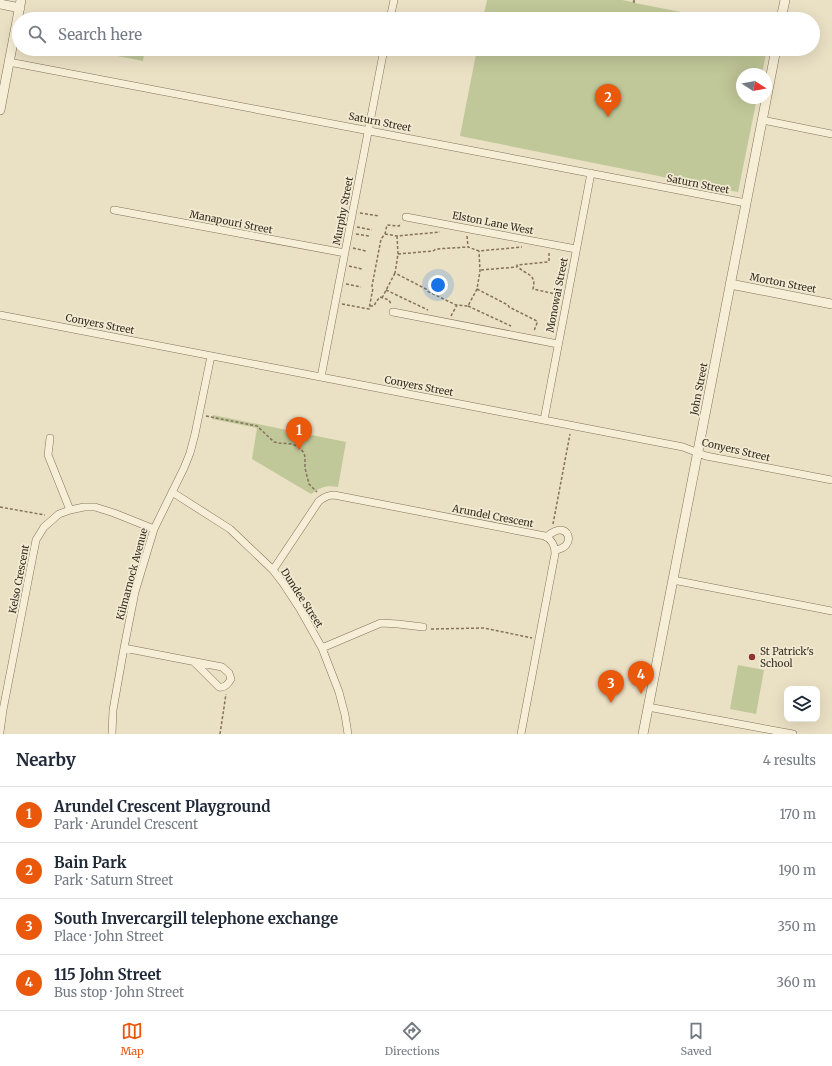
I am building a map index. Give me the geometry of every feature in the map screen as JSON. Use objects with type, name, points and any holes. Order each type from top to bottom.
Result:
[{"type":"street","points":[[391,12],[394,0]]},
{"type":"street","points":[[782,12],[785,0]]},
{"type":"street","points":[[0,4],[20,4]]},
{"type":"street","points":[[0,110],[12,46]]},
{"type":"street","name":"Murphy Street","points":[[321,377],[383,56]]},
{"type":"street","name":"John Street","points":[[643,734],[775,56]]},
{"type":"street","name":"Saturn Street","points":[[9,62],[746,203]]},
{"type":"street","points":[[762,120],[832,134]]},
{"type":"street","name":"Monowai Street","points":[[544,420],[591,174]]},
{"type":"street","name":"Manapouri Street","points":[[114,210],[345,253]]},
{"type":"street","name":"Elston Lane West","points":[[406,217],[576,249]]},
{"type":"street","name":"Morton Street","points":[[730,284],[832,304]]},
{"type":"street","points":[[393,312],[558,344]]},
{"type":"street","name":"Conyers Street","points":[[0,315],[683,447],[706,456],[832,480]]},
{"type":"street","name":"Kilmarnock Avenue","points":[[112,734],[113,710],[135,592],[154,529],[190,453],[211,356]]},
{"type":"street","points":[[50,438],[48,455],[70,510]]},
{"type":"street","name":"Dundee Street","points":[[172,492],[230,529],[273,570],[300,609],[322,648],[339,692],[348,734]]},
{"type":"street","name":"Arundel Crescent","points":[[322,498],[334,496],[546,537]]},
{"type":"street","points":[[273,570],[319,500],[322,498]]},
{"type":"street","name":"Kelso Crescent","points":[[0,732],[36,540],[44,527],[59,514],[84,507],[95,507],[154,529]]},
{"type":"street","points":[[521,734],[555,551],[553,543],[546,537],[554,532],[561,530],[564,531],[567,534],[568,541],[566,545],[555,551]]},
{"type":"street","points":[[673,580],[832,612]]},
{"type":"street","points":[[322,648],[381,624],[398,624],[427,628]]},
{"type":"street","points":[[124,648],[222,667],[230,673],[231,679],[225,686],[222,688],[219,687],[194,662]]},
{"type":"street","points":[[648,707],[793,734]]},
{"type":"path","points":[[360,213],[379,216]]},
{"type":"path","points":[[370,306],[372,286],[381,239],[387,225],[398,226],[406,217]]},
{"type":"path","points":[[357,227],[372,230]]},
{"type":"path","points":[[384,234],[397,236],[440,232]]},
{"type":"path","points":[[466,233],[468,247]]},
{"type":"path","points":[[356,234],[369,236]]},
{"type":"path","points":[[382,298],[395,274],[398,254],[397,236]]},
{"type":"path","points":[[398,254],[468,247],[479,251],[523,247]]},
{"type":"path","points":[[353,248],[366,250]]},
{"type":"path","points":[[480,270],[517,267],[517,265],[548,262],[550,260],[549,249]]},
{"type":"path","points":[[468,306],[477,289],[480,270],[479,251]]},
{"type":"path","points":[[349,266],[362,269]]},
{"type":"path","points":[[517,267],[532,277],[534,285],[533,289],[560,295]]},
{"type":"path","points":[[395,274],[426,289],[427,292],[457,305],[468,306],[515,328]]},
{"type":"path","points":[[346,284],[361,287]]},
{"type":"path","points":[[477,289],[537,321],[532,334]]},
{"type":"path","points":[[386,290],[432,312]]},
{"type":"path","points":[[342,304],[369,309],[370,306],[374,306],[380,297],[389,300],[393,312]]},
{"type":"path","points":[[450,318],[457,305]]},
{"type":"path","points":[[199,415],[257,426],[274,442],[292,444],[299,447],[304,453],[309,484],[322,498]]},
{"type":"path","points":[[552,527],[570,434]]},
{"type":"path","points":[[0,507],[47,516]]},
{"type":"path","points":[[427,628],[484,628],[532,638]]},
{"type":"path","points":[[220,734],[226,691]]},
{"type":"green space","points":[[487,0],[622,0],[632,2],[635,0],[635,3],[681,12],[484,12]]},
{"type":"green space","points":[[117,56],[144,56],[143,61]]},
{"type":"green space","points":[[476,56],[766,56],[763,68],[736,68],[736,104],[756,104],[738,192],[460,136]]},
{"type":"green space","points":[[213,415],[346,442],[338,487],[324,487],[311,494],[252,459],[257,428],[212,419]]},
{"type":"green space","points":[[738,665],[764,670],[756,714],[730,709]]},
{"type":"place","name":"Bain Park","points":[[608,117]]},
{"type":"place","name":"Arundel Crescent Playground","points":[[299,450]]},
{"type":"place","name":"St Patrick's School","points":[[752,657]]},
{"type":"place","name":"115 John Street","points":[[641,694]]},
{"type":"place","name":"South Invercargill telephone exchange","points":[[611,703]]}]
